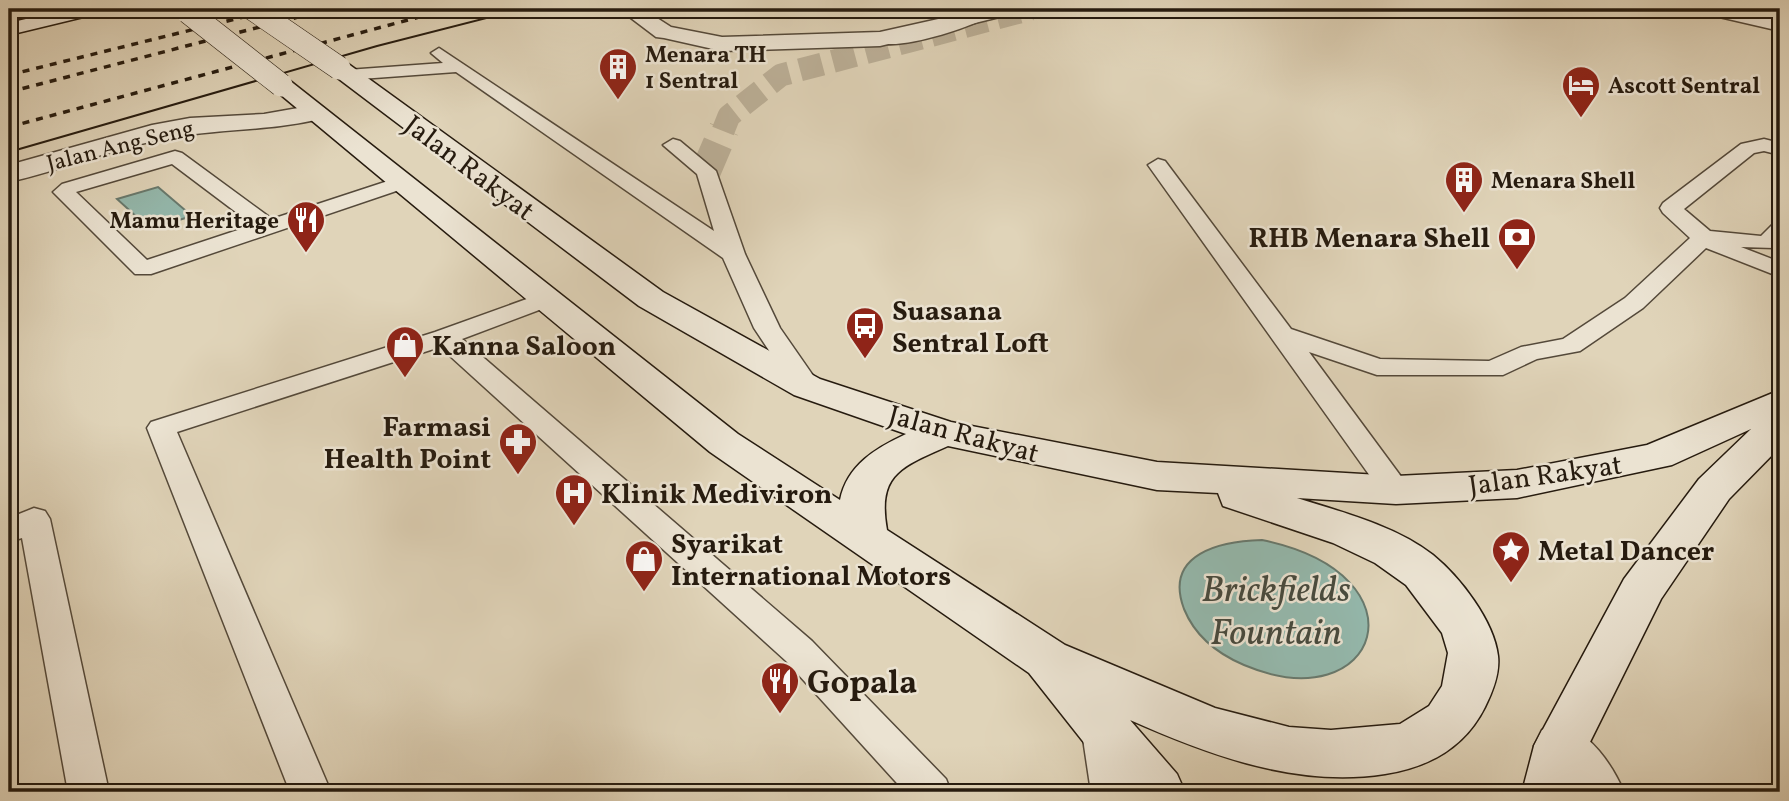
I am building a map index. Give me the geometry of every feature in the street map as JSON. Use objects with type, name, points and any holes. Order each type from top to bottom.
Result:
[{"type":"main road","points":[[9,19],[55,9]]},
{"type":"main road","points":[[9,29],[93,9]]},
{"type":"main road","name":"Jalan Rakyat","points":[[253,9],[343,71],[651,299],[807,387],[944,433],[1157,476],[1396,490],[1517,484],[1657,456],[1780,402]]},
{"type":"main road","points":[[629,9],[664,33],[722,44],[795,44],[880,39],[1009,9]]},
{"type":"main road","points":[[1709,9],[1780,25]]},
{"type":"main road","points":[[1758,9],[1780,13]]},
{"type":"main road","name":"Jalan Rakyat","points":[[185,10],[724,443],[1048,659],[1157,792]]},
{"type":"main road","name":"Jalan Ang Seng","points":[[9,174],[152,133],[190,126],[264,122],[316,113]]},
{"type":"main road","points":[[1596,792],[1555,769],[1641,590],[1714,489],[1780,424]]},
{"type":"main road","points":[[866,537],[862,495],[878,468],[901,451],[944,433]]},
{"type":"main road","points":[[1048,659],[1204,730],[1254,743],[1315,752],[1373,752],[1429,739],[1458,711],[1475,673],[1469,634],[1442,595],[1412,564],[1357,535],[1299,514],[1157,476]]},
{"type":"main road","points":[[1108,731],[1119,792]]},
{"type":"lane","points":[[439,53],[733,254]]},
{"type":"lane","points":[[343,71],[459,67]]},
{"type":"lane","points":[[673,145],[706,171],[733,254],[767,328],[807,387]]},
{"type":"lane","points":[[1780,149],[1764,145],[1748,148],[1671,208],[1714,246],[1780,270]]},
{"type":"lane","points":[[268,226],[175,157],[64,192],[143,269],[401,183]]},
{"type":"lane","points":[[1158,165],[1396,490]]},
{"type":"lane","points":[[1703,237],[1766,243],[1780,230]]},
{"type":"lane","points":[[1282,334],[1377,366],[1493,369],[1530,352],[1571,345],[1634,303],[1687,256],[1703,237]]},
{"type":"lane","points":[[310,792],[161,428],[444,337],[546,299]]},
{"type":"lane","points":[[444,337],[799,651],[932,792]]},
{"type":"lane","points":[[9,531],[34,519],[89,792]]},
{"type":"water","points":[[158,187],[192,216],[150,229],[117,199]]},
{"type":"water","name":"Brickfields Fountain","points":[[1262,540],[1315,558],[1349,582],[1366,610],[1367,637],[1354,660],[1328,674],[1290,677],[1234,661],[1216,650],[1194,628],[1184,609],[1180,590],[1182,575],[1189,563],[1214,548],[1230,543]]},
{"type":"tunnel","points":[[723,131],[729,116],[781,75],[1031,9]]},
{"type":"tunnel","points":[[706,171],[724,129]]},
{"type":"tram line","points":[[9,152],[377,46],[522,9]]},
{"type":"railway","points":[[9,75],[276,9]]},
{"type":"railway","points":[[9,92],[329,9]]},
{"type":"railway","points":[[9,127],[449,9]]},
{"type":"place","name":"Menara TH 1 Sentral","points":[[618,101]]},
{"type":"place","name":"Ascott Sentral","points":[[1581,119]]},
{"type":"place","name":"Menara Shell","points":[[1464,214]]},
{"type":"place","name":"Mamu Heritage","points":[[306,254]]},
{"type":"place","name":"RHB Menara Shell","points":[[1517,271]]},
{"type":"place","name":"Suasana Sentral Loft","points":[[865,360]]},
{"type":"place","name":"Kanna Saloon","points":[[405,379]]},
{"type":"place","name":"Farmasi Health Point","points":[[518,476]]},
{"type":"place","name":"Klinik Mediviron","points":[[574,527]]},
{"type":"place","name":"Metal Dancer","points":[[1511,584]]},
{"type":"place","name":"Syarikat International Motors","points":[[644,593]]},
{"type":"place","name":"Gopala","points":[[780,715]]}]
